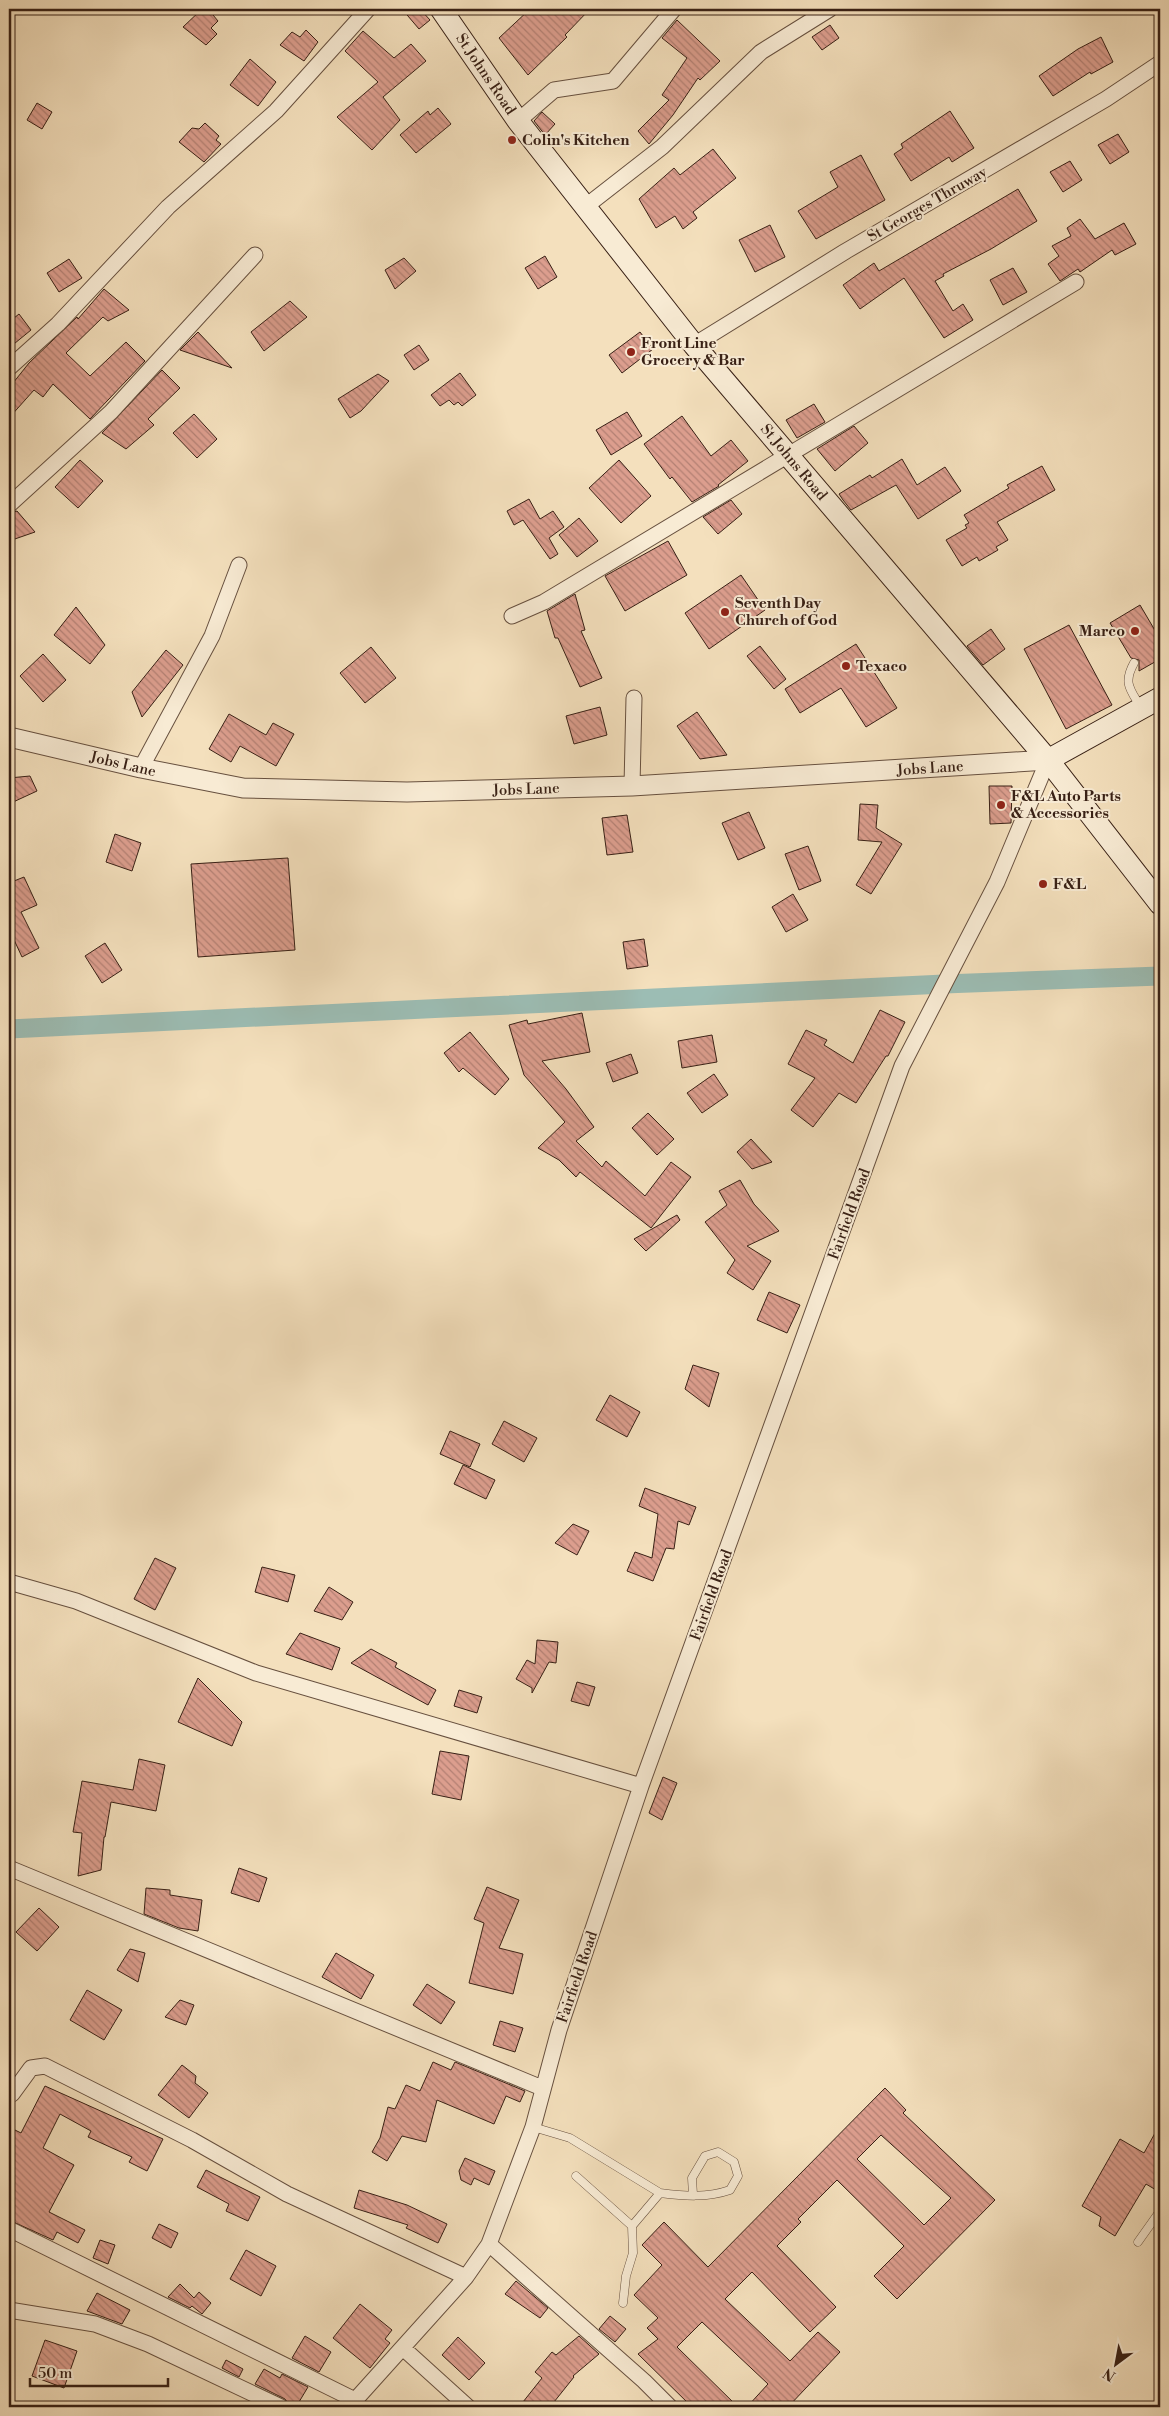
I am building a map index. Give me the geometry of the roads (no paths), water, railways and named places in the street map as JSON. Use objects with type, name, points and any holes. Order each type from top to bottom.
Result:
[{"type":"main road","name":"St Johns Road","points":[[441,9],[518,121],[694,345],[1048,760],[1160,904]]},
{"type":"main road","points":[[1048,760],[1151,703]]},
{"type":"street","points":[[9,368],[58,324],[168,207],[276,111],[368,9]]},
{"type":"street","points":[[518,121],[554,90],[613,81],[674,9]]},
{"type":"street","points":[[585,207],[662,147],[761,52],[830,9]]},
{"type":"street","name":"St Georges Thruway","points":[[694,345],[846,250],[1106,100],[1160,63]]},
{"type":"street","points":[[9,505],[111,412],[255,255]]},
{"type":"street","points":[[512,616],[544,602],[1076,282]]},
{"type":"street","points":[[141,768],[212,636],[239,565]]},
{"type":"street","points":[[632,786],[634,698]]},
{"type":"street","name":"Jobs Lane","points":[[9,737],[141,768],[244,788],[408,792],[632,786],[1048,760]]},
{"type":"street","name":"Fairfield Road","points":[[354,2405],[466,2277],[489,2244],[533,2128],[542,2088],[559,2030],[641,1786],[902,1066],[997,882],[1048,760]]},
{"type":"street","points":[[9,1582],[76,1601],[256,1672],[641,1786]]},
{"type":"street","points":[[9,1868],[542,2088]]},
{"type":"street","points":[[12,2094],[31,2068],[45,2066],[192,2140],[287,2194],[466,2277]]},
{"type":"street","points":[[9,2229],[354,2405]]},
{"type":"street","points":[[489,2244],[644,2381],[670,2407]]},
{"type":"street","points":[[9,2310],[95,2324],[148,2344],[280,2407]]},
{"type":"street","points":[[404,2349],[468,2407]]},
{"type":"lane","points":[[1134,663],[1128,674],[1128,686],[1151,703]]},
{"type":"lane","points":[[533,2128],[570,2138],[660,2193],[694,2195],[713,2196],[730,2190],[738,2176],[734,2162],[718,2152],[705,2156],[692,2178],[694,2195]]},
{"type":"lane","points":[[576,2176],[632,2226]]},
{"type":"lane","points":[[623,2303],[626,2276],[633,2253],[632,2226],[660,2193]]},
{"type":"lane","points":[[1138,2242],[1160,2211]]},
{"type":"waterway","points":[[9,1029],[944,984],[1160,976]]},
{"type":"place","name":"Colin's Kitchen","points":[[512,140]]},
{"type":"place","name":"Front Line Grocery & Bar","points":[[631,352]]},
{"type":"place","name":"Seventh Day Church of God","points":[[725,612]]},
{"type":"place","name":"Marco","points":[[1135,631]]},
{"type":"place","name":"Texaco","points":[[846,666]]},
{"type":"place","name":"F&L Auto Parts & Accessories","points":[[1001,805]]},
{"type":"place","name":"F&L","points":[[1043,884]]}]
